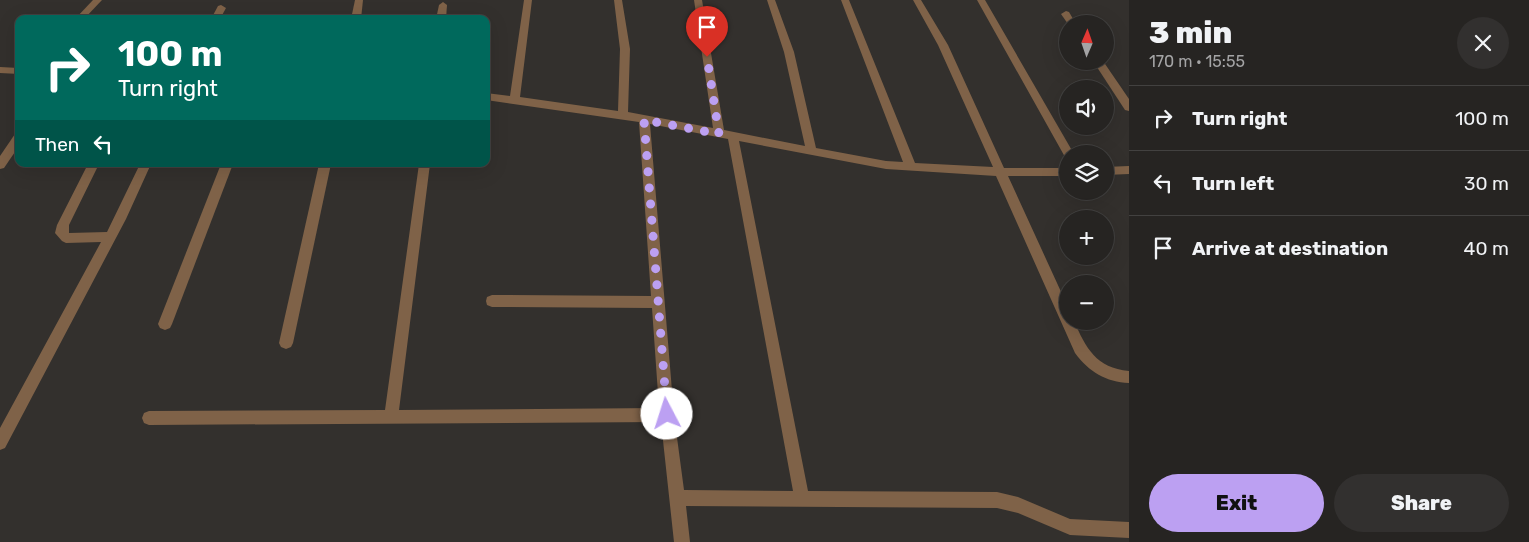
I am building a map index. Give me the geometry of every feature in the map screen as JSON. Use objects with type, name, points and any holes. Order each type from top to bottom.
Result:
[{"type":"street","points":[[83,15],[98,0]]},
{"type":"street","points":[[357,15],[360,0]]},
{"type":"street","points":[[515,100],[528,0]]},
{"type":"street","points":[[618,0],[625,49],[623,115]]},
{"type":"street","points":[[698,0],[719,134]]},
{"type":"street","points":[[771,0],[789,52],[812,152]]},
{"type":"street","points":[[845,0],[911,167]]},
{"type":"street","points":[[917,0],[942,45],[1080,349],[1089,362],[1102,371],[1121,377],[1129,377]]},
{"type":"street","points":[[981,0],[1064,145]]},
{"type":"street","points":[[442,15],[443,5]]},
{"type":"street","points":[[217,15],[221,8]]},
{"type":"street","points":[[0,70],[15,71]]},
{"type":"street","points":[[1104,70],[1129,107]]},
{"type":"street","points":[[490,97],[623,115],[886,165],[1000,172],[1059,172]]},
{"type":"street","points":[[644,120],[667,414],[682,542]]},
{"type":"street","points":[[733,137],[802,499]]},
{"type":"street","points":[[0,165],[15,143]]},
{"type":"street","points":[[92,167],[63,225],[61,233],[66,238],[110,237]]},
{"type":"street","points":[[0,443],[110,237],[144,167]]},
{"type":"street","points":[[165,324],[226,167]]},
{"type":"street","points":[[286,343],[324,167]]},
{"type":"street","points":[[391,416],[424,167]]},
{"type":"street","points":[[1114,171],[1129,170]]},
{"type":"street","points":[[492,300],[658,302]]},
{"type":"street","points":[[149,418],[667,414]]},
{"type":"street","points":[[677,498],[997,500],[1018,505],[1070,527],[1129,530]]},
{"type":"route","points":[[667,414],[644,120],[719,134],[707,57]]}]
